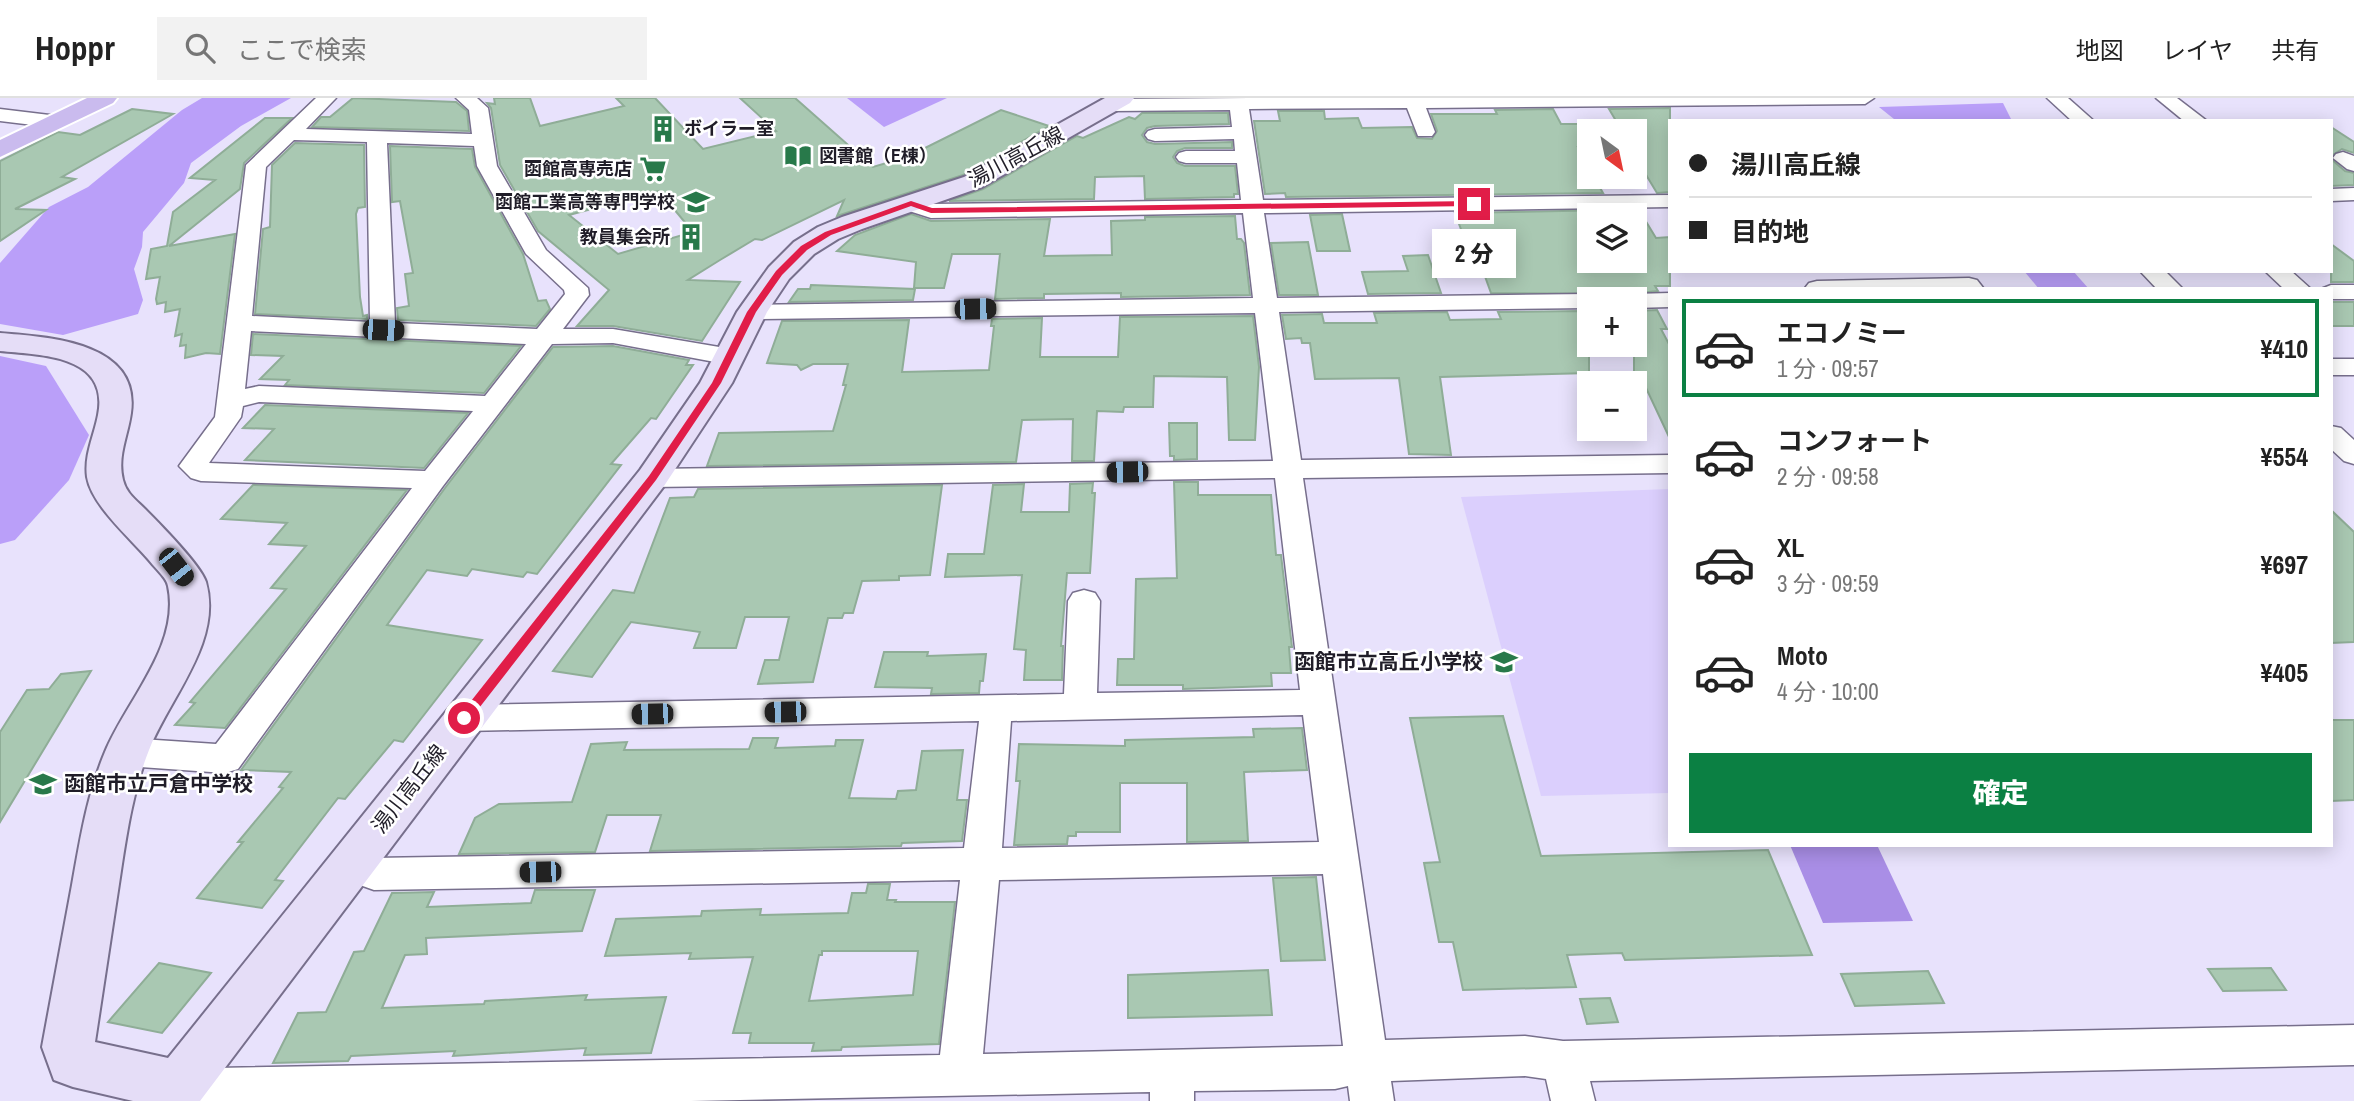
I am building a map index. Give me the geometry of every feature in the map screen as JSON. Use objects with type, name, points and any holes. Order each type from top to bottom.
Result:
[{"type":"main road","points":[[0,150],[105,98]]},
{"type":"street","points":[[327,98],[256,165],[232,401],[228,417],[193,467],[201,472],[433,481]]},
{"type":"street","points":[[127,752],[225,759],[433,481],[578,295],[576,288],[537,254],[487,166],[478,108],[466,98]]},
{"type":"street","points":[[1185,157],[1309,101],[1865,98]]},
{"type":"street","points":[[2056,98],[2082,119]]},
{"type":"street","points":[[2165,98],[2194,119]]},
{"type":"street","points":[[1738,99],[1755,119]]},
{"type":"street","points":[[1788,99],[1806,119]]},
{"type":"street","points":[[1682,100],[1695,119]]},
{"type":"street","points":[[1116,102],[1242,131]]},
{"type":"street","name":"湯川高丘線","points":[[173,1093],[652,478],[731,357],[752,312],[779,273],[804,248],[840,228],[973,182],[1116,102]]},
{"type":"street","points":[[1414,102],[1425,132]]},
{"type":"street","points":[[0,115],[58,122]]},
{"type":"street","points":[[1155,135],[1242,131]]},
{"type":"street","points":[[1242,131],[1369,1081]]},
{"type":"street","points":[[290,134],[484,140]]},
{"type":"street","points":[[377,136],[383,330]]},
{"type":"street","points":[[2333,195],[2354,194]]},
{"type":"street","points":[[911,204],[931,211],[1151,217],[1252,206],[1668,201]]},
{"type":"street","points":[[1806,273],[1816,287]]},
{"type":"street","points":[[2153,273],[2169,287]]},
{"type":"street","points":[[2279,273],[2296,287]]},
{"type":"street","points":[[1868,287],[1970,287]]},
{"type":"street","points":[[2333,292],[2354,292]]},
{"type":"street","points":[[1647,300],[1668,300]]},
{"type":"street","points":[[752,312],[1577,301]]},
{"type":"street","points":[[239,323],[546,337],[612,336],[731,357]]},
{"type":"street","points":[[0,342],[65,351],[93,362],[107,373],[116,389],[117,401],[103,455],[110,493],[187,581],[190,600],[186,634],[127,752],[115,783],[101,849],[68,1047],[72,1062],[173,1093],[230,1089],[960,1074],[1172,1086],[1335,1068],[1369,1081],[1525,1056],[1568,1081],[2354,1045]]},
{"type":"street","points":[[2333,367],[2354,367]]},
{"type":"street","points":[[232,401],[259,394],[493,404]]},
{"type":"street","points":[[2333,436],[2354,455]]},
{"type":"street","points":[[2333,454],[2354,455]]},
{"type":"street","points":[[652,478],[1668,464]]},
{"type":"street","points":[[1080,706],[1084,601]]},
{"type":"street","points":[[464,718],[1318,702]]},
{"type":"street","points":[[960,1074],[995,724]]},
{"type":"street","points":[[374,874],[1341,858]]},
{"type":"shaded area","points":[[202,98],[291,98],[241,126],[191,163],[184,183],[143,232],[142,247],[134,269],[143,300],[138,314],[63,335],[0,324],[0,263],[49,207],[88,187],[182,110]]},
{"type":"shaded area","points":[[847,98],[947,98],[884,127]]},
{"type":"shaded area","points":[[2003,103],[2011,119],[1894,119],[1879,107]]},
{"type":"shaded area","points":[[2026,273],[2075,273],[2087,287],[2037,287]]},
{"type":"shaded area","points":[[0,356],[46,366],[89,435],[69,480],[15,540],[0,544]]},
{"type":"shaded area","points":[[1668,489],[1668,793],[1541,796],[1461,497]]},
{"type":"shaded area","points":[[1791,847],[1878,847],[1913,921],[1823,923]]},
{"type":"building","points":[[353,98],[456,102],[467,111],[469,131],[312,127],[321,117],[330,117]]},
{"type":"building","points":[[494,98],[530,98],[540,126],[624,106],[616,98],[655,98],[703,149],[776,131],[740,98],[795,98],[873,167],[907,157],[1001,110],[1049,126],[963,175],[837,216],[844,200],[762,240],[755,239],[720,260],[688,280],[740,282],[702,341],[613,326],[577,326],[609,290],[538,231],[500,165],[491,108],[487,103],[495,104]],"holes":[[[659,191],[693,232],[618,254],[569,215]]]},
{"type":"building","points":[[1670,108],[1668,192],[1657,193],[1647,176],[1647,119],[1615,119],[1609,109]]},
{"type":"building","points":[[132,109],[173,114],[62,177],[75,179],[15,209],[46,210],[0,241],[0,161],[58,132],[80,135]]},
{"type":"building","points":[[1553,109],[1561,124],[1577,124],[1577,189],[1601,189],[1603,193],[1286,197],[1285,193],[1265,194],[1254,121],[1280,121],[1278,111],[1324,111],[1325,119],[1358,118],[1362,128],[1412,127],[1417,138],[1432,139],[1437,131],[1431,114],[1497,114],[1495,110]]},
{"type":"building","points":[[1142,113],[1228,113],[1229,124],[1155,126],[1147,128],[1142,135],[1147,142],[1155,144],[1232,142],[1232,148],[1185,148],[1177,151],[1173,157],[1177,163],[1185,166],[1235,166],[1238,194],[1234,194],[1234,197],[1145,199],[1144,176],[1095,177],[1094,199],[949,201],[983,189],[1077,136],[1083,138],[1129,117],[1135,119]]},
{"type":"building","points":[[265,118],[292,118],[244,163],[240,189],[169,246],[235,234],[220,354],[206,353],[185,358],[186,345],[180,346],[182,334],[175,336],[180,309],[165,312],[166,302],[157,304],[156,299],[160,277],[146,279],[151,249],[167,246],[173,212],[215,180],[190,178]]},
{"type":"building","points":[[2333,128],[2354,142],[2354,153],[2342,149],[2333,155]]},
{"type":"building","points":[[295,143],[364,145],[365,207],[358,208],[356,214],[360,297],[363,316],[367,315],[367,319],[255,314],[263,229],[270,227],[272,165]]},
{"type":"building","points":[[390,146],[472,149],[475,167],[523,254],[538,301],[546,300],[550,309],[536,326],[398,320],[397,308],[409,306],[405,274],[413,273],[400,201],[392,202]]},
{"type":"building","points":[[2333,161],[2345,171],[2354,173],[2354,185],[2333,186]]},
{"type":"building","points":[[1577,211],[1577,273],[1647,273],[1647,223],[1656,238],[1668,237],[1670,286],[1655,286],[1658,291],[1647,292],[1647,287],[1577,287],[1577,294],[1491,293],[1473,243],[1466,243],[1455,213]]},
{"type":"building","points":[[911,214],[931,221],[1050,219],[1044,256],[1112,255],[1111,221],[1145,220],[1145,217],[1235,216],[1237,239],[1244,243],[1250,295],[1121,297],[1121,293],[1044,294],[1044,298],[995,299],[1000,254],[952,254],[944,288],[914,288],[916,262],[837,251],[855,235]]},
{"type":"building","points":[[1342,214],[1350,251],[1317,251],[1310,215]]},
{"type":"building","points":[[1308,242],[1318,295],[1279,295],[1271,243]]},
{"type":"building","points":[[2333,245],[2354,261],[2354,282],[2331,282]]},
{"type":"building","points":[[1428,255],[1441,293],[1368,294],[1362,272],[1408,271],[1403,256]]},
{"type":"building","points":[[811,285],[915,289],[913,300],[789,302],[798,289],[810,289]]},
{"type":"building","points":[[2333,302],[2354,302],[2354,326],[2333,326]]},
{"type":"building","points":[[1647,310],[1657,310],[1667,329],[1661,329],[1668,342],[1668,435],[1647,390],[1647,371],[1634,371],[1634,357],[1647,357]]},
{"type":"building","points":[[1577,311],[1577,357],[1589,357],[1589,371],[1440,377],[1451,455],[1409,454],[1399,378],[1315,379],[1310,343],[1302,343],[1301,338],[1286,339],[1282,315],[1322,314],[1324,323],[1377,323],[1374,313],[1447,312],[1450,320],[1501,319],[1498,312]]},
{"type":"building","points":[[1253,316],[1259,367],[1255,440],[1229,440],[1227,377],[1154,376],[1153,407],[1124,407],[1123,412],[1097,411],[1094,461],[1072,461],[1073,419],[1022,420],[1016,462],[707,466],[719,433],[833,431],[846,385],[843,385],[848,364],[813,364],[801,370],[797,365],[767,363],[782,321],[909,320],[902,372],[989,370],[994,326],[991,326],[992,319],[1042,318],[1040,357],[1118,357],[1120,317]]},
{"type":"building","points":[[253,334],[521,346],[484,393],[285,385],[289,380],[260,379],[283,356],[251,355]]},
{"type":"building","points":[[613,346],[689,360],[686,365],[693,365],[656,419],[651,418],[611,464],[621,465],[537,574],[527,572],[523,577],[472,569],[467,576],[427,570],[387,625],[482,640],[403,742],[394,740],[345,799],[338,798],[275,880],[283,881],[262,908],[197,898],[243,842],[238,842],[283,788],[279,787],[291,772],[241,770],[445,488],[553,347]]},
{"type":"building","points":[[265,405],[468,413],[424,468],[245,460],[274,429],[243,428]]},
{"type":"building","points":[[1169,423],[1197,423],[1197,459],[1174,460],[1174,456],[1170,456]]},
{"type":"building","points":[[1174,482],[1198,482],[1198,495],[1271,495],[1276,555],[1281,555],[1292,647],[1289,647],[1291,673],[1271,673],[1272,686],[1183,689],[1183,685],[1117,685],[1118,659],[1134,659],[1136,579],[1177,578]]},
{"type":"building","points":[[1093,483],[1092,493],[1095,493],[1090,573],[1067,573],[1061,646],[1062,680],[1024,680],[1026,650],[1014,649],[1022,575],[945,577],[948,554],[984,554],[993,485],[1024,484],[1021,512],[1069,512],[1070,484]]},
{"type":"building","points":[[253,485],[407,490],[225,728],[175,725],[195,703],[190,702],[286,589],[271,588],[306,546],[269,544],[287,523],[221,519]]},
{"type":"building","points":[[942,485],[930,575],[899,576],[899,580],[862,581],[853,613],[844,613],[842,618],[828,618],[813,682],[758,684],[765,660],[779,660],[789,617],[745,617],[736,648],[694,648],[700,632],[631,622],[592,677],[553,671],[613,590],[634,593],[670,498],[694,497],[698,489]]},
{"type":"building","points":[[2333,512],[2354,532],[2354,642],[2333,643]]},
{"type":"building","points":[[884,652],[928,652],[927,656],[986,654],[979,693],[931,694],[932,688],[875,687]]},
{"type":"building","points":[[91,671],[0,822],[0,732],[27,690],[49,689],[61,674]]},
{"type":"building","points":[[1503,716],[1541,856],[1768,850],[1812,955],[1625,960],[1622,953],[1567,955],[1576,987],[1463,990],[1453,942],[1439,942],[1424,863],[1440,862],[1410,718]]},
{"type":"building","points":[[2333,720],[2354,720],[2354,800],[2333,801]]},
{"type":"building","points":[[1302,728],[1307,770],[1244,772],[1248,841],[1187,842],[1187,783],[1120,783],[1120,832],[1076,832],[1076,836],[1068,836],[1067,844],[1014,845],[1020,781],[1016,781],[1019,744],[1125,746],[1125,740],[1254,737],[1253,729]]},
{"type":"building","points":[[753,738],[778,738],[775,748],[835,746],[836,740],[863,740],[849,798],[896,799],[898,791],[916,790],[922,751],[963,750],[957,800],[967,800],[962,841],[902,843],[901,846],[650,851],[661,815],[607,815],[595,852],[459,854],[475,818],[499,804],[572,802],[591,744],[627,742],[624,750],[749,749]]},
{"type":"building","points":[[1316,877],[1325,960],[1281,961],[1273,878]]},
{"type":"building","points":[[868,884],[890,884],[887,900],[955,902],[939,1044],[842,1047],[841,1050],[812,1051],[814,1043],[749,1043],[751,1033],[733,1033],[753,957],[689,959],[691,953],[605,956],[616,919],[701,916],[702,911],[761,909],[760,915],[848,913],[852,893],[866,893]],"holes":[[[822,951],[918,951],[913,995],[809,1001]]]},
{"type":"building","points":[[535,890],[595,890],[582,931],[426,938],[427,954],[405,955],[382,1008],[484,1004],[485,1001],[587,995],[585,1000],[666,997],[651,1053],[584,1055],[586,1048],[453,1056],[455,1051],[351,1056],[348,1061],[273,1063],[298,1013],[326,1012],[354,952],[364,951],[392,893],[434,892],[427,907],[531,903]]},
{"type":"building","points":[[159,963],[211,973],[162,1033],[108,1022]]},
{"type":"building","points":[[2271,968],[2286,990],[2223,991],[2208,969]]},
{"type":"building","points":[[1268,970],[1272,1015],[1128,1018],[1128,975]]},
{"type":"building","points":[[1928,971],[1944,1003],[1855,1006],[1841,974]]},
{"type":"building","points":[[1610,998],[1618,1022],[1587,1024],[1580,999]]},
{"type":"place","name":"ボイラー室","points":[[663,129]]},
{"type":"place","name":"図書館（E棟）","points":[[798,156]]},
{"type":"place","name":"函館高専売店","points":[[653,169]]},
{"type":"place","name":"函館工業高等専門学校","points":[[696,202]]},
{"type":"place","name":"教員集会所","points":[[691,237]]},
{"type":"place","name":"函館市立高丘小学校","points":[[1504,662]]},
{"type":"place","name":"函館市立戸倉中学校","points":[[43,784]]},
{"type":"route","points":[[464,718],[652,478],[716,383],[752,312],[779,273],[804,248],[828,233],[911,204],[931,211],[1474,204]]}]
